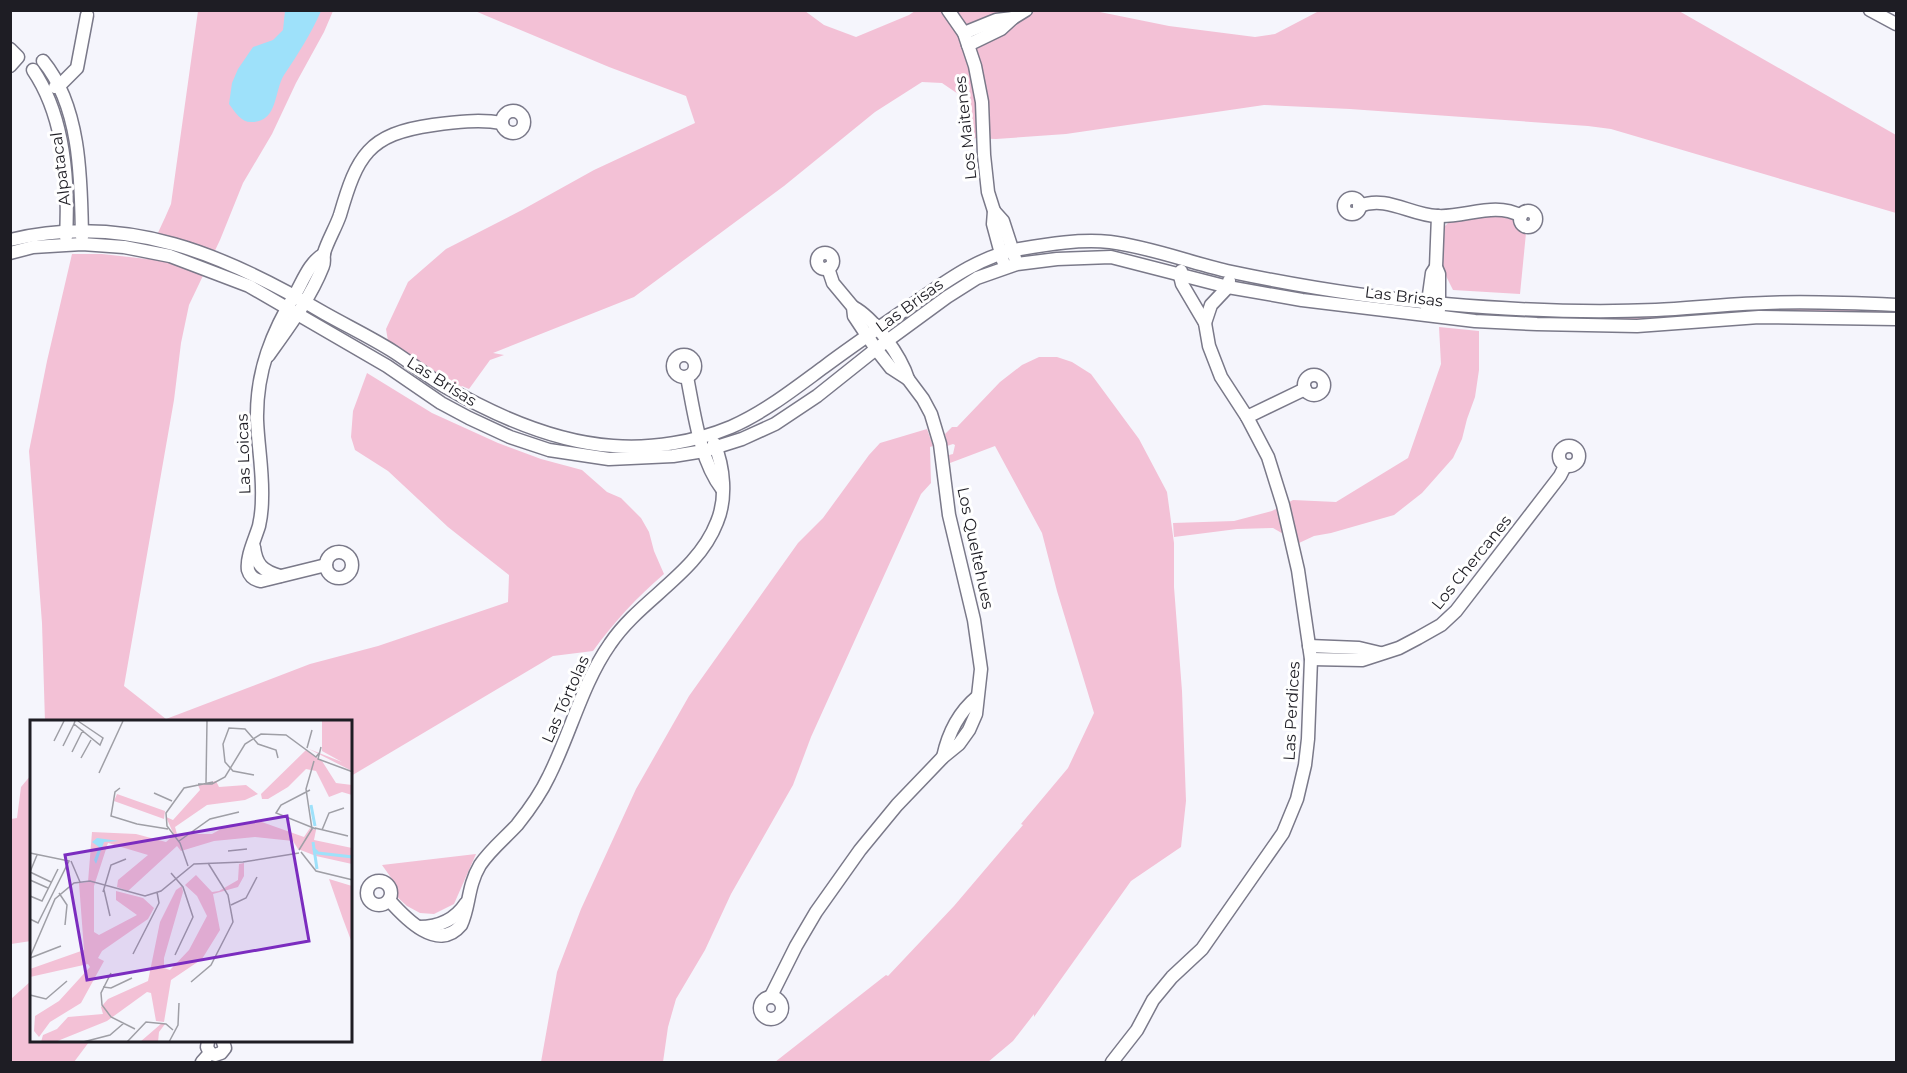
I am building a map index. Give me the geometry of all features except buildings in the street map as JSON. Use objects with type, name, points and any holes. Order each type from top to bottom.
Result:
[{"type":"street","name":"Los Maitenes","points":[[948,10],[966,39],[980,88],[988,192],[994,211],[1003,221],[1006,252],[1012,266]]},
{"type":"street","points":[[966,39],[996,20],[1012,18],[1026,10]]},
{"type":"street","points":[[1870,10],[1896,24]]},
{"type":"street","points":[[45,91],[60,85],[77,68],[87,15]]},
{"type":"street","name":"Alpatacal","points":[[43,60],[60,85],[76,139],[82,244]]},
{"type":"street","name":"Alpatacal","points":[[33,70],[45,91],[61,139],[65,169],[66,244]]},
{"type":"street","name":"Las Loicas","points":[[326,565],[280,576],[262,568],[255,558],[254,543],[260,522],[262,498],[257,420],[264,362],[300,297],[323,266],[324,254],[333,235],[353,175],[367,153],[381,141],[398,133],[423,127],[471,122],[502,123]]},
{"type":"street","points":[[1359,206],[1368,202],[1380,202],[1438,216],[1504,210],[1521,216]]},
{"type":"street","points":[[1426,316],[1433,303],[1439,274],[1436,267],[1438,216]]},
{"type":"street","name":"Las Brisas","points":[[10,240],[32,235],[82,231],[128,234],[184,246],[262,277],[300,297],[393,351],[441,384],[476,404],[525,425],[567,439],[612,446],[651,446],[704,436],[730,427],[774,403],[872,332],[967,268],[1006,252],[1051,244],[1106,242],[1133,246],[1231,272],[1333,290],[1433,303],[1498,308],[1655,310],[1774,302],[1896,305]]},
{"type":"street","name":"Las Brisas","points":[[10,253],[33,248],[82,244],[124,247],[170,256],[249,286],[387,366],[441,403],[510,437],[549,450],[609,459],[645,459],[710,450],[742,439],[775,424],[817,396],[886,341],[976,278],[1012,266],[1057,258],[1112,257],[1228,287],[1302,300],[1439,317],[1537,324],[1613,326],[1759,317],[1896,319]]},
{"type":"street","points":[[1180,276],[1183,260]]},
{"type":"street","name":"Los Queltehues","points":[[828,268],[833,283],[853,307],[861,311],[872,332],[876,349],[891,368],[908,379]]},
{"type":"street","points":[[1204,323],[1211,305],[1228,287],[1231,272]]},
{"type":"street","name":"Las Perdices","points":[[1112,1062],[1137,1030],[1153,1000],[1172,977],[1202,949],[1283,833],[1297,799],[1308,739],[1311,659],[1298,570],[1283,505],[1268,457],[1247,417],[1221,377],[1204,323],[1182,284],[1180,276]]},
{"type":"street","points":[[1433,303],[1439,317]]},
{"type":"street","name":"Los Queltehues","points":[[771,996],[801,938],[849,866],[890,813],[943,757],[959,744],[976,714],[981,669],[978,639],[949,515],[940,444],[928,408],[908,379],[903,363],[886,341],[872,332]]},
{"type":"street","name":"Las Tórtolas","points":[[389,900],[419,927],[435,926],[449,920],[460,911],[466,902],[481,864],[525,814],[542,789],[586,685],[603,655],[632,616],[698,553],[717,523],[722,505],[724,474],[704,436],[687,377]]},
{"type":"street","points":[[1247,417],[1305,389]]},
{"type":"street","points":[[470,418],[476,404]]},
{"type":"street","name":"Los Chercanes","points":[[1311,659],[1362,660],[1399,648],[1441,625],[1456,611],[1560,476],[1565,465]]},
{"type":"street","name":"Los Chercanes","points":[[1309,646],[1359,648],[1380,653]]},
{"type":"street","points":[[207,1052],[215,1055],[221,1053],[225,1048],[224,1043]]},
{"type":"shaded area","points":[[1090,10],[1169,26],[1255,37],[1275,34],[1319,11],[1679,11],[1896,135],[1896,213],[1611,129],[1588,126],[1264,105],[1066,134],[996,139],[969,138],[964,98],[942,83],[922,82],[875,112],[784,186],[634,297],[493,353],[504,355],[490,360],[469,389],[420,365],[388,341],[386,329],[408,282],[446,249],[594,170],[695,123],[686,96],[609,67],[475,11],[805,11],[824,25],[856,37],[915,11]]},
{"type":"shaded area","points":[[198,11],[333,11],[272,134],[243,183],[220,240],[189,305],[124,686],[166,719],[310,664],[378,646],[508,602],[509,575],[448,527],[388,471],[355,450],[351,437],[353,411],[367,373],[432,413],[498,443],[541,459],[582,470],[607,492],[621,498],[641,518],[649,532],[664,574],[626,610],[593,651],[553,656],[352,775],[352,720],[45,720],[42,623],[29,451],[72,254],[102,254],[147,259],[171,204]]},
{"type":"shaded area","points":[[1501,215],[1513,220],[1526,233],[1520,294],[1453,290],[1441,266],[1443,228],[1449,222]]},
{"type":"shaded area","points":[[1802,307],[1896,309],[1896,315],[1603,321],[1447,314],[1444,311],[1445,309]]},
{"type":"shaded area","points":[[1439,327],[1479,331],[1479,370],[1475,397],[1462,439],[1453,458],[1422,493],[1394,515],[1314,536],[1299,543],[1273,528],[1237,529],[1174,537],[1173,523],[1234,521],[1272,511],[1293,500],[1336,502],[1408,458],[1441,364]]},
{"type":"shaded area","points":[[1039,357],[1057,357],[1072,362],[1091,374],[1139,439],[1167,492],[1174,543],[1174,587],[1182,691],[1186,801],[1181,847],[1131,881],[1034,1017],[1034,1014],[1013,1041],[988,1062],[775,1062],[886,975],[888,976],[954,906],[1068,768],[1094,713],[1042,533],[995,446],[950,463],[949,455],[953,454],[955,445],[947,446],[945,434],[952,427],[957,427],[1000,382],[1022,365]]},
{"type":"shaded area","points":[[927,429],[933,446],[930,447],[931,483],[921,494],[811,737],[793,785],[731,894],[705,950],[676,999],[668,1027],[663,1062],[541,1062],[557,972],[581,909],[636,789],[689,696],[798,543],[823,518],[869,455],[880,443]]},
{"type":"shaded area","points":[[30,776],[30,941],[11,944],[11,819],[17,818],[21,787]]},
{"type":"shaded area","points":[[476,854],[454,904],[434,914],[420,913],[407,906],[395,895],[392,879],[382,865]]},
{"type":"shaded area","points":[[30,982],[30,1043],[88,1043],[74,1062],[11,1062],[11,999]]},
{"type":"water","points":[[285,11],[321,11],[309,36],[284,75],[271,111],[261,120],[245,121],[229,104],[232,83],[238,69],[253,47],[273,40],[283,30]]}]
